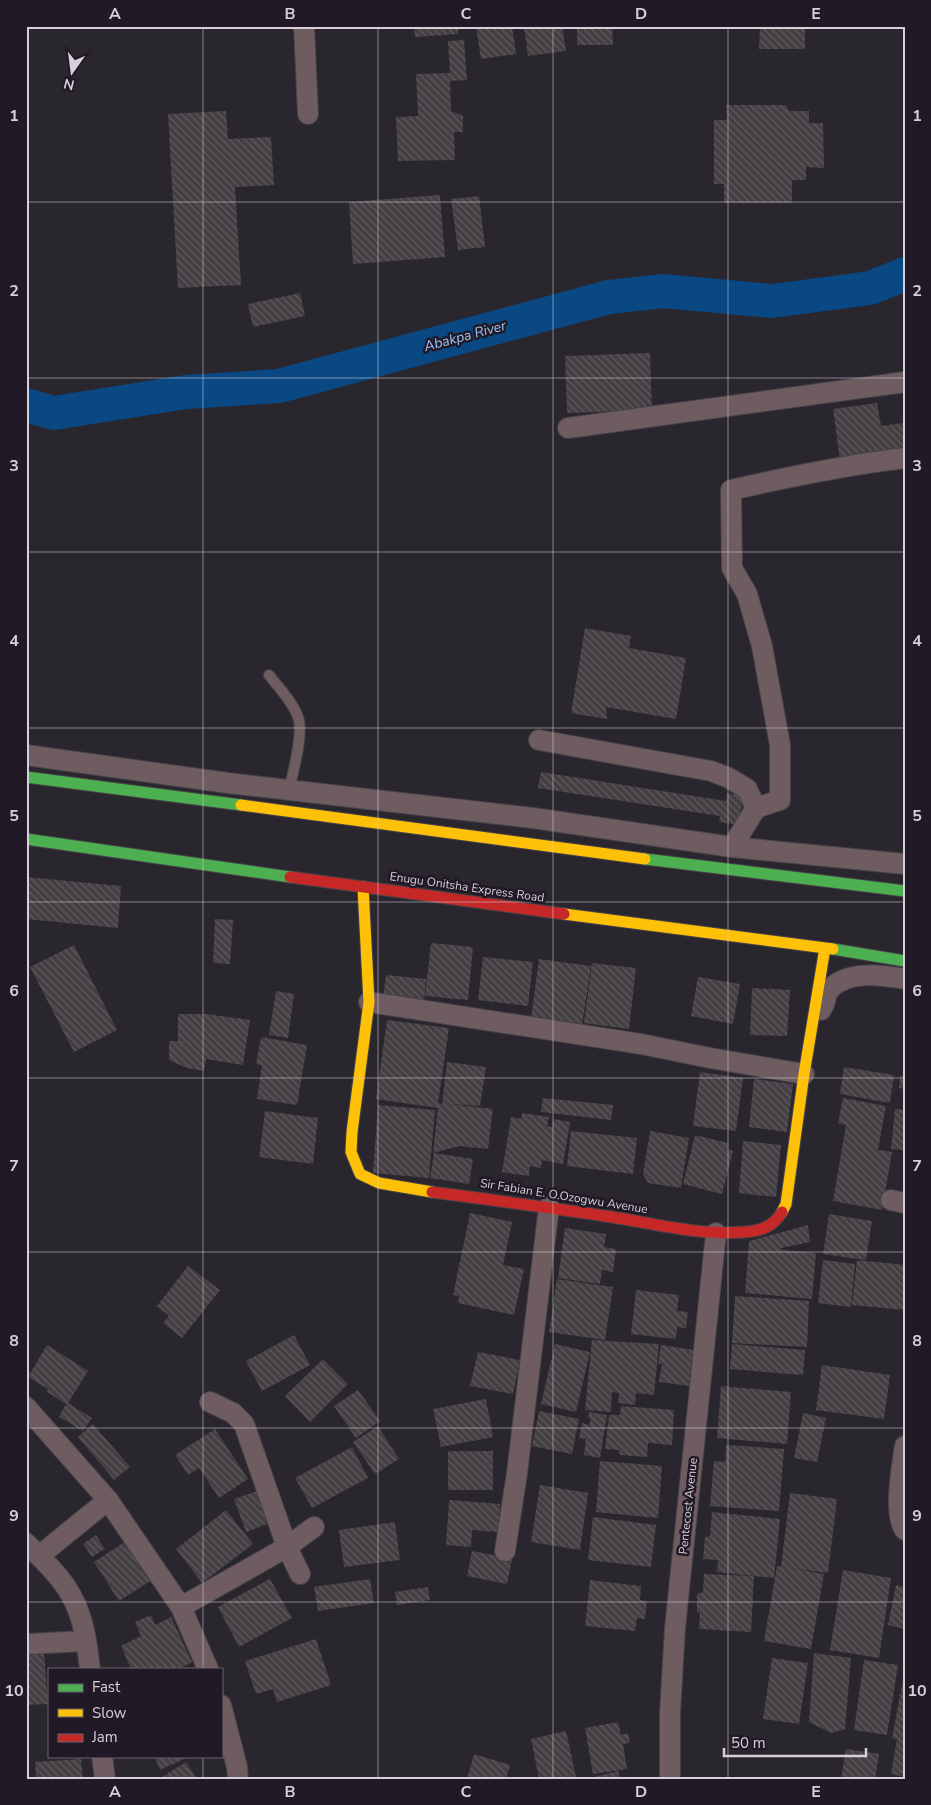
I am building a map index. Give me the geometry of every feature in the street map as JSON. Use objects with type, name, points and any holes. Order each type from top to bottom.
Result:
[{"type":"main road","points":[[26,777],[905,892]]},
{"type":"main road","name":"Enugu Onitsha Express Road","points":[[26,838],[364,887],[825,948],[905,961]]},
{"type":"main road","name":"Sir Fabian E. O.Ozogwu Avenue","points":[[364,887],[369,1002],[350,1152],[360,1174],[379,1183],[396,1187],[549,1206],[716,1233],[756,1231],[771,1225],[781,1215],[786,1204],[804,1074],[825,948]]},
{"type":"street","points":[[304,26],[308,114]]},
{"type":"street","points":[[568,428],[905,382]]},
{"type":"street","points":[[732,847],[756,808],[780,800],[780,745],[762,646],[747,594],[732,568],[731,490],[804,474],[905,458]]},
{"type":"street","points":[[540,740],[711,771],[729,778],[748,789],[756,808]]},
{"type":"street","points":[[26,755],[228,783],[533,818],[732,847],[905,864]]},
{"type":"street","points":[[813,1020],[824,1006],[829,990],[840,982],[857,976],[883,976],[905,979]]},
{"type":"street","points":[[369,1002],[642,1044],[804,1074]]},
{"type":"street","points":[[504,1551],[517,1473],[549,1206]]},
{"type":"street","name":"Pentecost Avenue","points":[[670,1779],[670,1713],[675,1628],[716,1233]]},
{"type":"street","points":[[210,1402],[233,1413],[244,1424],[287,1547],[300,1574]]},
{"type":"street","points":[[26,1407],[108,1500],[181,1607],[208,1668]]},
{"type":"street","points":[[905,1446],[900,1487],[900,1514],[902,1527],[905,1530]]},
{"type":"street","points":[[90,1668],[82,1622],[72,1596],[33,1550],[108,1500]]},
{"type":"street","points":[[181,1607],[287,1547],[314,1527]]},
{"type":"street","points":[[26,1644],[86,1641]]},
{"type":"street","points":[[222,1709],[237,1767],[238,1779]]},
{"type":"street","points":[[102,1758],[105,1779]]},
{"type":"lane","points":[[269,674],[292,705],[299,718],[301,728],[289,790]]},
{"type":"building","points":[[414,26],[458,26],[458,34],[415,37]]},
{"type":"building","points":[[476,26],[512,26],[516,54],[481,59]]},
{"type":"building","points":[[524,26],[562,26],[566,51],[528,56]]},
{"type":"building","points":[[577,26],[612,26],[613,45],[577,45]]},
{"type":"building","points":[[760,26],[805,26],[805,49],[759,49]]},
{"type":"building","points":[[464,40],[467,80],[450,81],[451,111],[463,116],[463,132],[454,132],[455,160],[398,161],[396,117],[418,116],[416,74],[450,73],[448,41]]},
{"type":"building","points":[[726,105],[786,105],[789,111],[809,111],[809,123],[823,123],[824,168],[806,167],[806,180],[792,180],[792,203],[724,203],[724,184],[714,184],[714,120],[727,120]]},
{"type":"building","points":[[226,111],[228,139],[271,137],[274,185],[235,187],[241,285],[178,288],[168,114]]},
{"type":"building","points":[[440,195],[445,257],[353,264],[349,202]]},
{"type":"building","points":[[479,196],[485,247],[458,250],[451,199]]},
{"type":"building","points":[[300,293],[305,316],[253,327],[248,304]]},
{"type":"building","points":[[650,353],[652,410],[567,413],[565,356]]},
{"type":"building","points":[[877,403],[881,426],[903,423],[905,451],[840,460],[833,409]]},
{"type":"building","points":[[585,628],[631,636],[629,648],[686,658],[676,719],[606,707],[607,719],[571,713]]},
{"type":"building","points":[[541,772],[726,801],[727,793],[743,796],[739,825],[719,822],[720,816],[538,788]]},
{"type":"building","points":[[26,877],[121,886],[118,928],[26,919]]},
{"type":"building","points":[[215,919],[233,920],[230,964],[213,963]]},
{"type":"building","points":[[431,943],[473,947],[468,1000],[425,996]]},
{"type":"building","points":[[74,945],[117,1030],[74,1052],[30,967]]},
{"type":"building","points":[[483,957],[533,962],[528,1006],[478,1000]]},
{"type":"building","points":[[539,959],[591,966],[582,1026],[531,1018]]},
{"type":"building","points":[[592,963],[636,968],[629,1029],[584,1023]]},
{"type":"building","points":[[386,975],[426,979],[424,1002],[383,998]]},
{"type":"building","points":[[698,977],[740,984],[733,1024],[691,1016]]},
{"type":"building","points":[[752,988],[790,990],[787,1036],[750,1035]]},
{"type":"building","points":[[276,991],[294,994],[288,1038],[269,1035]]},
{"type":"building","points":[[178,1014],[206,1014],[250,1020],[243,1065],[206,1059],[204,1071],[187,1068],[169,1060],[169,1041],[178,1041]]},
{"type":"building","points":[[387,1020],[449,1028],[438,1103],[442,1104],[447,1062],[486,1067],[480,1106],[448,1104],[493,1109],[488,1149],[460,1146],[433,1153],[438,1108],[376,1099]]},
{"type":"building","points":[[261,1037],[307,1045],[297,1105],[257,1099],[262,1065],[256,1064]]},
{"type":"building","points":[[844,1067],[894,1075],[890,1103],[840,1094]]},
{"type":"building","points":[[700,1072],[743,1078],[736,1131],[693,1126]]},
{"type":"building","points":[[900,1076],[905,1076],[905,1089],[899,1088]]},
{"type":"building","points":[[754,1079],[793,1084],[787,1132],[749,1127]]},
{"type":"building","points":[[543,1098],[613,1105],[611,1120],[541,1112]]},
{"type":"building","points":[[843,1098],[886,1106],[878,1150],[892,1152],[882,1210],[833,1201],[846,1125],[838,1123]]},
{"type":"building","points":[[378,1105],[435,1110],[429,1178],[373,1173]]},
{"type":"building","points":[[895,1109],[905,1110],[905,1150],[891,1149]]},
{"type":"building","points":[[265,1111],[318,1118],[313,1164],[259,1157]]},
{"type":"building","points":[[522,1113],[549,1117],[547,1126],[552,1127],[553,1119],[570,1122],[563,1164],[542,1160],[541,1168],[530,1166],[529,1176],[502,1172],[511,1117],[521,1119]]},
{"type":"building","points":[[571,1131],[637,1138],[633,1174],[567,1166]]},
{"type":"building","points":[[650,1131],[689,1138],[681,1188],[648,1183],[643,1174]]},
{"type":"building","points":[[695,1135],[728,1143],[727,1149],[733,1151],[722,1194],[683,1184]]},
{"type":"building","points":[[743,1141],[781,1145],[776,1197],[739,1193]]},
{"type":"building","points":[[434,1153],[473,1159],[469,1184],[430,1178]]},
{"type":"building","points":[[470,1213],[512,1222],[503,1265],[524,1269],[514,1315],[458,1303],[459,1296],[453,1295]]},
{"type":"building","points":[[829,1214],[872,1221],[866,1260],[823,1254]]},
{"type":"building","points":[[808,1225],[810,1242],[781,1248],[782,1250],[816,1253],[812,1299],[745,1293],[749,1241]]},
{"type":"building","points":[[565,1228],[606,1234],[604,1247],[616,1249],[613,1272],[602,1270],[600,1284],[558,1278]]},
{"type":"building","points":[[823,1260],[855,1264],[851,1307],[818,1303]]},
{"type":"building","points":[[857,1260],[905,1265],[905,1310],[852,1305]]},
{"type":"building","points":[[188,1266],[220,1290],[182,1338],[163,1323],[169,1316],[157,1306]]},
{"type":"building","points":[[557,1279],[613,1287],[605,1340],[549,1332]]},
{"type":"building","points":[[636,1290],[679,1295],[677,1311],[688,1312],[686,1328],[677,1327],[676,1339],[631,1334]]},
{"type":"building","points":[[735,1296],[809,1301],[807,1347],[732,1343]]},
{"type":"building","points":[[294,1335],[310,1365],[262,1391],[246,1361]]},
{"type":"building","points":[[592,1340],[659,1344],[654,1395],[636,1393],[635,1405],[618,1403],[619,1393],[612,1392],[611,1412],[585,1410]]},
{"type":"building","points":[[555,1344],[590,1352],[576,1412],[541,1404]]},
{"type":"building","points":[[732,1344],[805,1350],[803,1375],[730,1369]]},
{"type":"building","points":[[47,1345],[88,1371],[68,1403],[92,1418],[83,1431],[59,1417],[66,1404],[47,1392],[48,1389],[28,1377]]},
{"type":"building","points":[[661,1345],[694,1350],[689,1386],[659,1382],[662,1364],[658,1364]]},
{"type":"building","points":[[478,1352],[520,1360],[513,1394],[470,1386]]},
{"type":"building","points":[[323,1359],[348,1384],[310,1422],[285,1396]]},
{"type":"building","points":[[822,1365],[890,1375],[884,1419],[816,1410]]},
{"type":"building","points":[[721,1386],[791,1392],[787,1444],[717,1438]]},
{"type":"building","points":[[358,1390],[380,1421],[356,1438],[334,1406]]},
{"type":"building","points":[[486,1399],[493,1437],[441,1447],[433,1409]]},
{"type":"building","points":[[621,1406],[674,1410],[672,1445],[648,1443],[647,1457],[620,1455],[619,1450],[605,1449],[609,1415],[620,1415]]},
{"type":"building","points":[[539,1411],[579,1419],[572,1454],[532,1446]]},
{"type":"building","points":[[589,1412],[607,1415],[600,1458],[584,1455],[586,1439],[579,1438],[582,1423],[589,1425],[591,1419],[588,1418]]},
{"type":"building","points":[[803,1413],[826,1418],[817,1462],[794,1458]]},
{"type":"building","points":[[93,1424],[130,1467],[114,1480],[78,1437]]},
{"type":"building","points":[[378,1426],[399,1459],[375,1474],[353,1442]]},
{"type":"building","points":[[215,1429],[248,1479],[219,1498],[199,1468],[188,1475],[175,1455]]},
{"type":"building","points":[[726,1445],[784,1449],[779,1511],[710,1506],[714,1461],[725,1462]]},
{"type":"building","points":[[352,1447],[368,1478],[312,1508],[295,1478]]},
{"type":"building","points":[[448,1451],[493,1451],[493,1490],[448,1490]]},
{"type":"building","points":[[600,1461],[662,1466],[658,1518],[596,1512]]},
{"type":"building","points":[[540,1485],[588,1493],[580,1550],[531,1542]]},
{"type":"building","points":[[260,1490],[272,1522],[246,1532],[234,1499]]},
{"type":"building","points":[[790,1493],[837,1499],[828,1573],[791,1568],[824,1574],[811,1649],[764,1641],[777,1566],[781,1567]]},
{"type":"building","points":[[449,1500],[500,1504],[498,1532],[472,1530],[471,1547],[446,1545]]},
{"type":"building","points":[[226,1510],[253,1544],[202,1583],[176,1549]]},
{"type":"building","points":[[712,1512],[780,1519],[774,1578],[717,1572],[718,1560],[703,1559],[705,1537],[710,1536]]},
{"type":"building","points":[[593,1517],[656,1525],[651,1567],[588,1560]]},
{"type":"building","points":[[395,1522],[400,1560],[344,1567],[339,1530]]},
{"type":"building","points":[[96,1535],[105,1549],[92,1557],[83,1544]]},
{"type":"building","points":[[126,1541],[152,1580],[119,1601],[94,1562]]},
{"type":"building","points":[[472,1551],[512,1559],[507,1584],[467,1576]]},
{"type":"building","points":[[843,1570],[891,1578],[879,1658],[830,1650]]},
{"type":"building","points":[[704,1574],[754,1576],[751,1632],[699,1629],[700,1612],[697,1612],[697,1594],[703,1592]]},
{"type":"building","points":[[270,1579],[292,1618],[239,1647],[218,1607]]},
{"type":"building","points":[[370,1579],[374,1603],[318,1611],[314,1587]]},
{"type":"building","points":[[590,1580],[641,1586],[640,1600],[647,1601],[645,1619],[637,1618],[635,1631],[585,1626]]},
{"type":"building","points":[[896,1585],[905,1587],[905,1629],[888,1625]]},
{"type":"building","points":[[428,1587],[430,1600],[397,1605],[395,1592]]},
{"type":"building","points":[[151,1615],[155,1625],[171,1617],[192,1662],[181,1668],[131,1668],[121,1646],[141,1636],[135,1622]]},
{"type":"building","points":[[316,1639],[331,1685],[277,1702],[273,1689],[256,1694],[245,1661]]},
{"type":"building","points":[[44,1653],[48,1704],[26,1705],[26,1654]]},
{"type":"building","points":[[814,1653],[851,1658],[845,1729],[831,1733],[809,1722]]},
{"type":"building","points":[[772,1658],[808,1663],[799,1724],[763,1719]]},
{"type":"building","points":[[864,1660],[898,1665],[887,1735],[854,1730]]},
{"type":"building","points":[[904,1675],[905,1777],[891,1774],[897,1739],[892,1738]]},
{"type":"building","points":[[618,1722],[621,1735],[628,1733],[630,1743],[623,1744],[627,1769],[593,1774],[585,1728]]},
{"type":"building","points":[[566,1731],[576,1777],[539,1779],[531,1739]]},
{"type":"building","points":[[846,1749],[879,1754],[875,1779],[841,1779]]},
{"type":"building","points":[[474,1754],[510,1765],[506,1779],[467,1779]]},
{"type":"building","points":[[155,1758],[187,1758],[160,1770]]},
{"type":"building","points":[[81,1759],[83,1779],[36,1779],[35,1762]]},
{"type":"building","points":[[186,1762],[197,1779],[159,1779]]},
{"type":"building","points":[[618,1771],[620,1779],[590,1779],[590,1778]]},
{"type":"waterway","name":"Abakpa River","points":[[26,405],[54,413],[186,392],[279,386],[609,297],[663,291],[772,301],[870,288],[905,274]]},
{"type":"traffic: fast","points":[[26,777],[241,805]]},
{"type":"traffic: fast","points":[[26,839],[290,877]]},
{"type":"traffic: fast","points":[[645,859],[905,891]]},
{"type":"traffic: fast","points":[[833,949],[905,961]]},
{"type":"traffic: slow","points":[[241,805],[645,859]]},
{"type":"traffic: slow","points":[[363,887],[369,1002],[351,1152],[360,1174],[379,1183],[432,1192]]},
{"type":"traffic: slow","points":[[564,914],[833,949]]},
{"type":"traffic: slow","points":[[782,1212],[786,1204],[804,1074],[825,948]]},
{"type":"traffic: jam","points":[[290,877],[564,914]]},
{"type":"traffic: jam","points":[[432,1192],[567,1210],[678,1229],[728,1233],[756,1231],[771,1225],[782,1212]]}]
